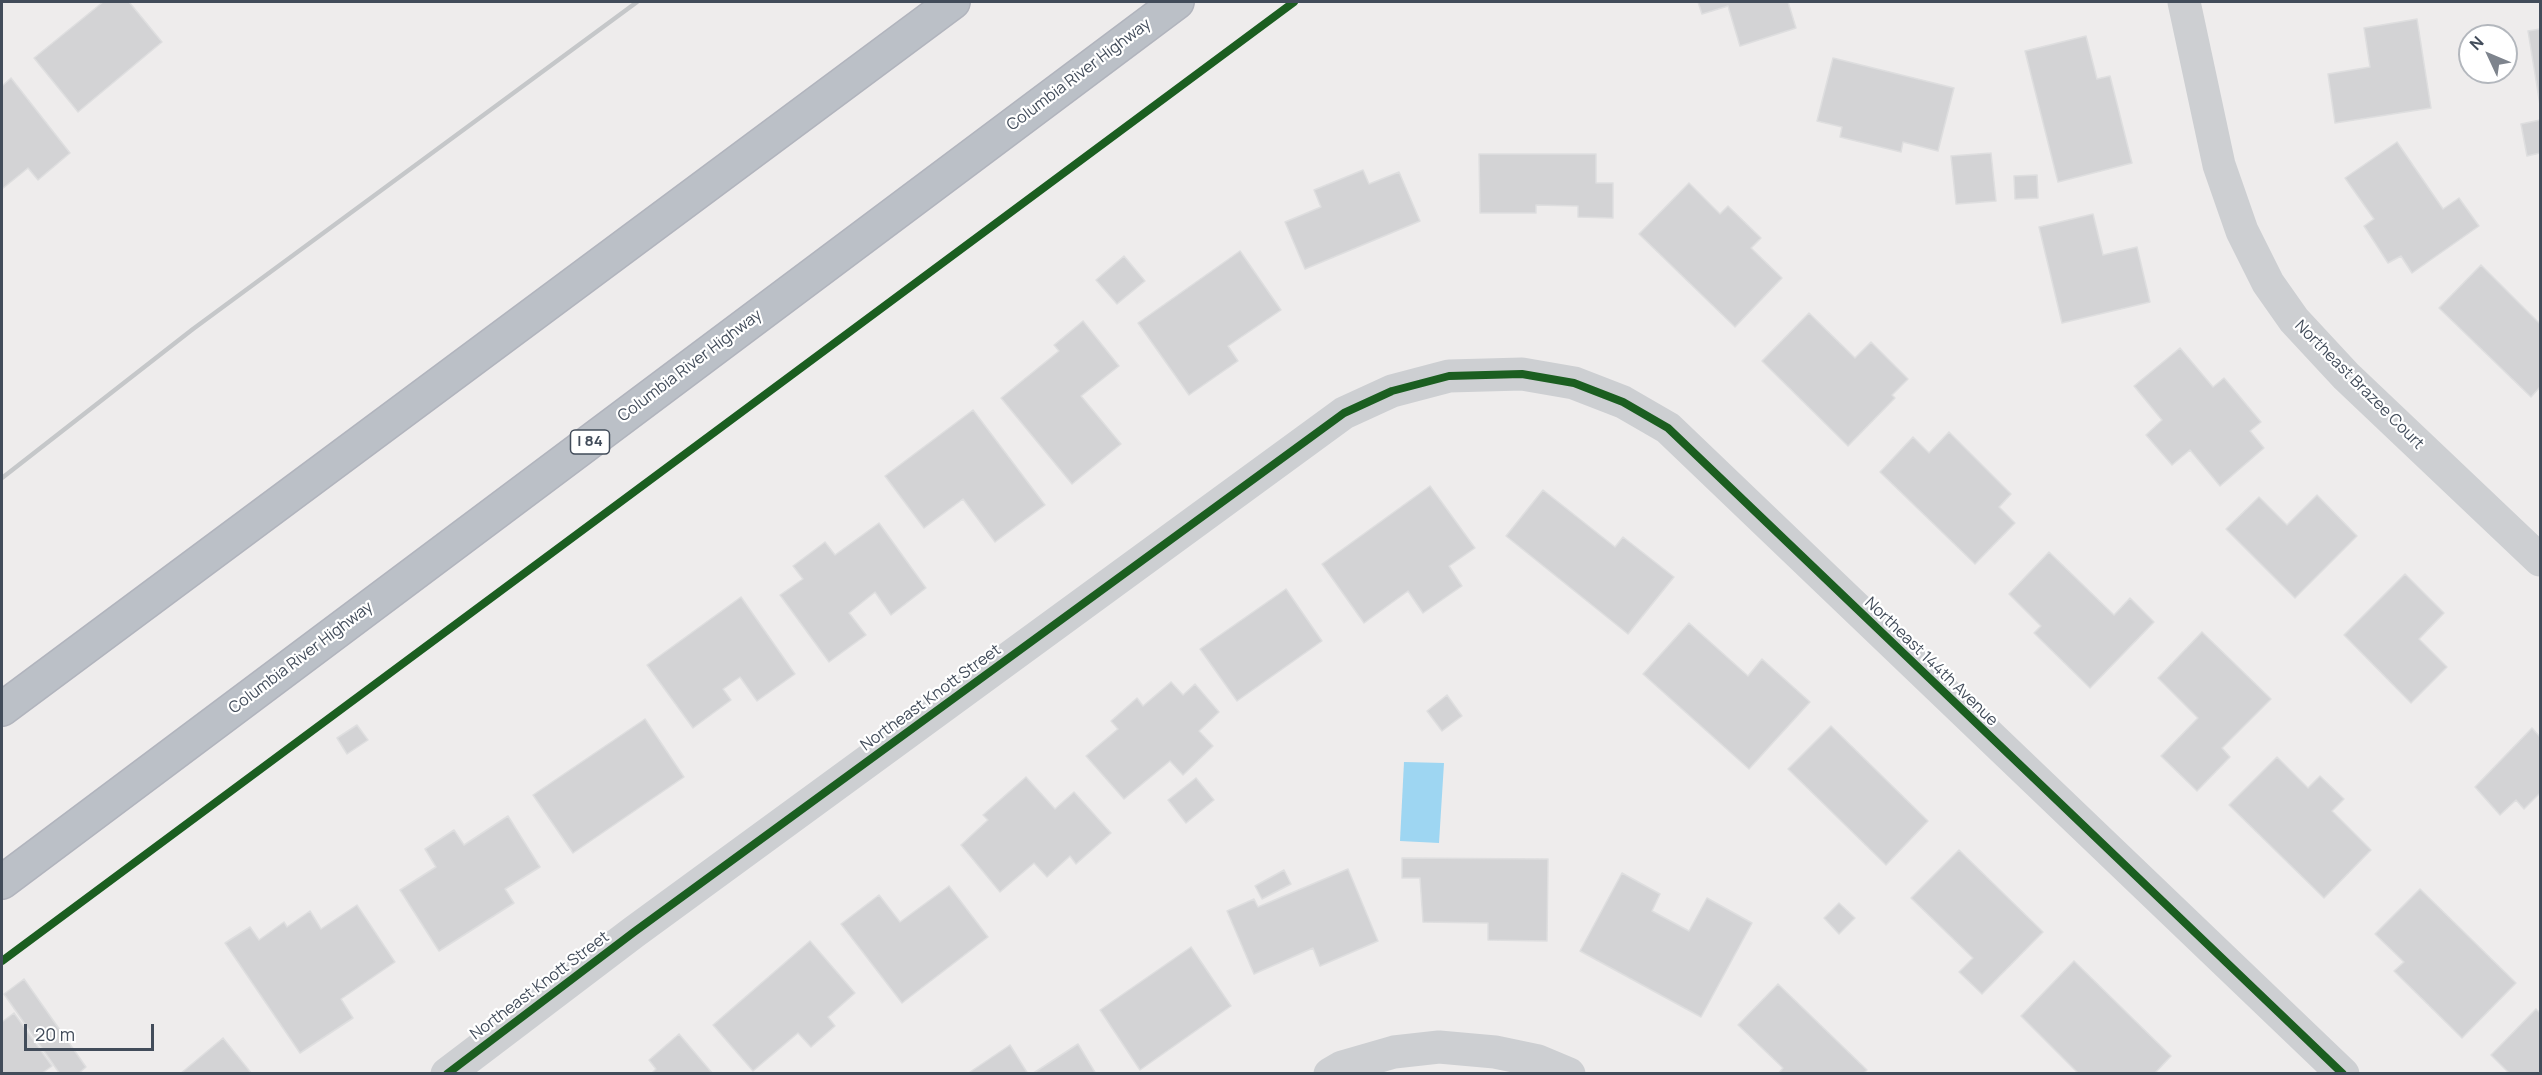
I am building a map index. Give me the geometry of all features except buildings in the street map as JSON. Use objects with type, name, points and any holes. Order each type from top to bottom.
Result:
[{"type":"highway","points":[[2,709],[953,2]]},
{"type":"highway","name":"Columbia River Highway","points":[[2,882],[1177,2]]},
{"type":"street","name":"Northeast Brazee Court","points":[[2184,2],[2219,165],[2242,231],[2268,283],[2294,320],[2346,376],[2541,560]]},
{"type":"street","name":"Northeast 144th Avenue","points":[[1449,376],[1522,374],[1574,383],[1623,402],[1668,428],[2343,1074]]},
{"type":"street","name":"Northeast Knott Street","points":[[447,1074],[634,932],[1344,413],[1392,391],[1449,376]]},
{"type":"street","points":[[1330,1074],[1342,1067],[1394,1052],[1439,1047],[1496,1052],[1538,1061],[1569,1074]]},
{"type":"water","points":[[1404,762],[1444,763],[1439,843],[1400,841]]},
{"type":"railway","points":[[2,478],[193,329],[637,2]]},
{"type":"cycle path","points":[[2,961],[1294,2]]},
{"type":"cycle path","points":[[447,1074],[634,932],[1344,413],[1392,391],[1449,376],[1522,374],[1574,383],[1623,402],[1668,428],[2343,1074]]}]
